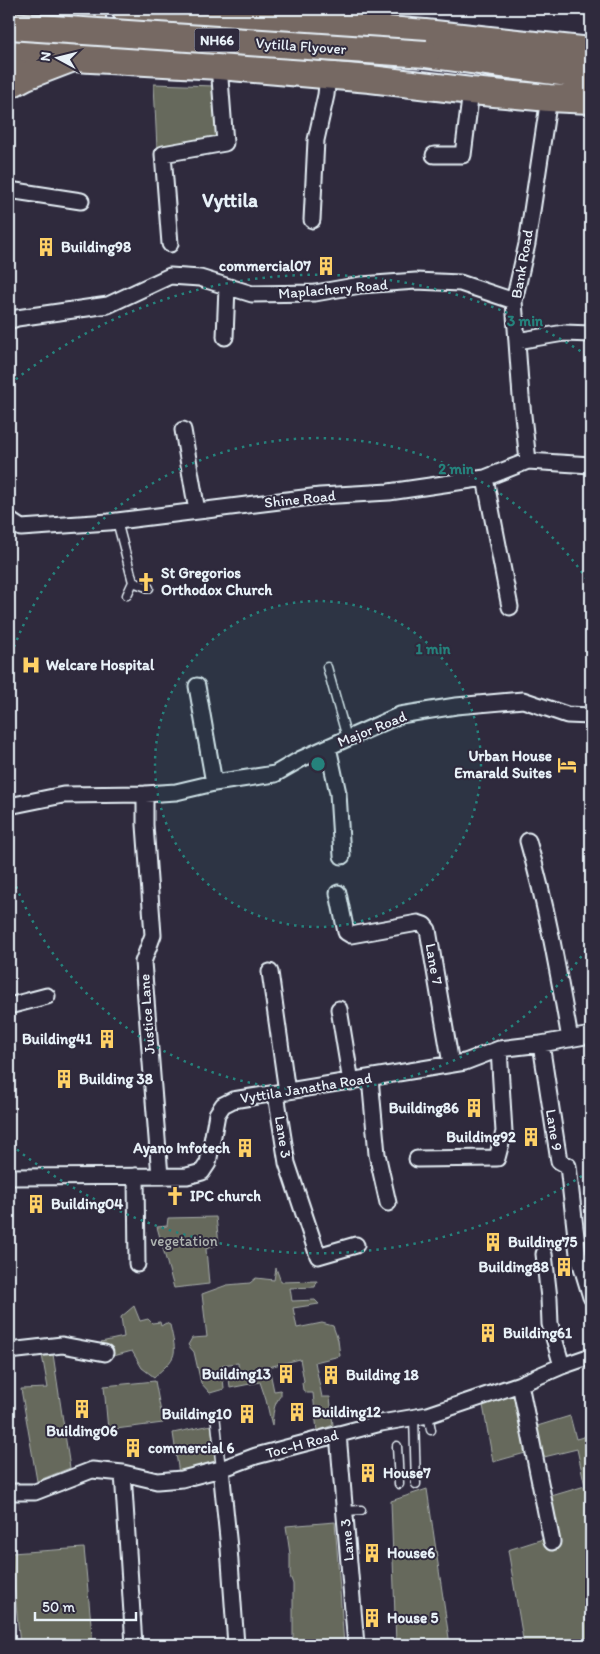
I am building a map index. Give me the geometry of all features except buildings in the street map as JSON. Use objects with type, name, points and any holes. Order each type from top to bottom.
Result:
[{"type":"highway","points":[[92,9],[91,22],[98,41],[109,60]]},
{"type":"highway","name":"Vytilla Flyover","points":[[124,9],[426,44],[591,76]]},
{"type":"highway","points":[[351,9],[591,34]]},
{"type":"highway","name":"Vytilla Flyover","points":[[9,26],[591,51]]},
{"type":"highway","points":[[14,45],[73,58],[219,66],[471,91],[591,100]]},
{"type":"highway","points":[[9,85],[26,76],[73,58]]},
{"type":"main road","points":[[9,69],[14,45],[31,9]]},
{"type":"main road","points":[[14,45],[54,9]]},
{"type":"street","points":[[170,244],[164,154],[225,143],[219,66]]},
{"type":"street","points":[[312,220],[316,140],[328,76]]},
{"type":"street","points":[[434,155],[463,155],[471,91]]},
{"type":"street","name":"Bank Road","points":[[528,461],[514,301],[527,244],[548,98]]},
{"type":"street","points":[[9,190],[81,202]]},
{"type":"street","name":"Maplachery Road","points":[[9,321],[17,318],[108,305],[170,276],[200,278],[252,294],[282,295],[315,293],[361,285],[397,282],[460,283],[514,301]]},
{"type":"street","points":[[225,337],[227,287]]},
{"type":"street","points":[[517,341],[564,333],[591,334]]},
{"type":"street","points":[[183,430],[197,511]]},
{"type":"street","name":"Shine Road","points":[[9,520],[21,528],[117,521],[320,496],[389,492],[485,478],[528,461],[591,465]]},
{"type":"street","points":[[485,478],[510,607]]},
{"type":"street","points":[[198,686],[214,783]]},
{"type":"street","name":"Major Road","points":[[9,806],[63,796],[176,792],[214,783],[275,774],[301,759],[400,715],[456,706],[523,700],[568,715],[591,716]]},
{"type":"street","points":[[328,747],[338,794],[342,856]]},
{"type":"street","name":"Justice Lane","points":[[144,794],[153,935],[143,962],[160,1176]]},
{"type":"street","points":[[528,841],[542,887],[570,1038]]},
{"type":"street","name":"Lane 7","points":[[338,893],[346,932],[351,936],[418,923],[424,925],[428,930],[452,1064]]},
{"type":"street","points":[[270,972],[282,1093]]},
{"type":"street","points":[[9,1006],[47,996]]},
{"type":"street","points":[[339,1009],[351,1082]]},
{"type":"street","name":"Vyttila Janatha Road","points":[[9,1177],[187,1176],[202,1172],[208,1163],[217,1114],[224,1105],[233,1100],[465,1062],[499,1048],[541,1044],[591,1034]]},
{"type":"street","name":"Lane 9","points":[[541,1044],[559,1161],[568,1166],[578,1254],[591,1298]]},
{"type":"street","points":[[417,1159],[497,1158],[504,1132],[499,1048]]},
{"type":"street","points":[[370,1078],[377,1154],[388,1203]]},
{"type":"street","name":"Lane 3","points":[[282,1093],[287,1163],[318,1256],[356,1245]]},
{"type":"street","points":[[136,1176],[137,1264]]},
{"type":"street","points":[[544,1254],[550,1324],[562,1366]]},
{"type":"street","points":[[9,1352],[62,1345],[105,1353]]},
{"type":"street","name":"Toc-H Road","points":[[9,1492],[35,1492],[92,1470],[123,1473],[157,1481],[182,1479],[221,1469],[256,1456],[381,1423],[424,1421],[591,1356]]},
{"type":"street","points":[[520,1384],[552,1542]]},
{"type":"street","name":"Lane 3","points":[[338,1434],[356,1645]]},
{"type":"street","points":[[221,1469],[229,1548],[235,1645]]},
{"type":"street","points":[[123,1473],[134,1645]]},
{"type":"lane","points":[[117,521],[133,582],[127,595]]},
{"type":"lane","points":[[133,582],[149,588]]},
{"type":"lane","points":[[327,667],[347,738]]},
{"type":"lane","points":[[215,1414],[221,1469]]},
{"type":"lane","points":[[416,1484],[415,1465],[424,1421]]},
{"type":"lane","points":[[397,1446],[399,1484]]},
{"type":"lane","points":[[398,1465],[415,1465]]},
{"type":"lane","points":[[345,1511],[361,1510]]},
{"type":"green space","points":[[154,84],[214,86],[220,138],[157,149]]},
{"type":"green space","name":"vegetation","points":[[216,1217],[219,1244],[206,1249],[209,1284],[174,1288],[157,1227],[167,1226],[168,1218]]},
{"type":"green space","name":"vegetation","points":[[276,1268],[281,1282],[317,1281],[315,1287],[290,1288],[292,1301],[315,1300],[319,1304],[293,1308],[297,1328],[322,1323],[333,1326],[338,1340],[340,1356],[315,1362],[322,1397],[330,1397],[333,1425],[317,1431],[313,1393],[307,1393],[303,1390],[302,1383],[304,1381],[300,1359],[269,1367],[274,1391],[281,1390],[281,1395],[276,1402],[274,1410],[272,1426],[260,1382],[230,1388],[229,1378],[239,1376],[238,1363],[222,1365],[224,1389],[210,1393],[201,1383],[194,1352],[188,1345],[192,1338],[207,1337],[202,1294],[227,1285],[250,1283],[256,1278],[274,1280]]},
{"type":"green space","points":[[134,1306],[140,1321],[148,1319],[152,1323],[160,1322],[161,1326],[166,1323],[170,1325],[174,1343],[174,1355],[168,1364],[154,1377],[142,1368],[132,1351],[110,1357],[101,1342],[124,1337],[121,1317]]},
{"type":"green space","points":[[53,1354],[70,1468],[37,1481],[21,1389],[48,1388],[42,1355]]},
{"type":"green space","points":[[155,1381],[163,1423],[108,1430],[104,1386]]},
{"type":"green space","points":[[510,1394],[516,1396],[529,1452],[493,1462],[483,1405]]},
{"type":"green space","points":[[570,1416],[576,1439],[591,1435],[591,1645],[524,1645],[508,1550],[546,1538],[548,1497],[585,1486],[577,1449],[540,1458],[534,1427]]},
{"type":"green space","points":[[211,1425],[217,1462],[179,1474],[173,1433]]},
{"type":"green space","points":[[427,1489],[450,1645],[396,1645],[391,1501]]},
{"type":"green space","points":[[335,1522],[344,1645],[293,1645],[293,1584],[290,1576],[290,1554],[286,1526]]},
{"type":"green space","points":[[84,1548],[93,1645],[20,1645],[11,1553]]},
{"type":"place","name":"Building98","points":[[46,247]]},
{"type":"place","name":"commercial07","points":[[326,266]]},
{"type":"place","name":"St Gregorios Orthodox Church","points":[[146,582]]},
{"type":"place","name":"Welcare Hospital","points":[[31,665]]},
{"type":"place","name":"Urban House Emarald Suites","points":[[567,765]]},
{"type":"place","name":"Building41","points":[[107,1039]]},
{"type":"place","name":"Building 38","points":[[64,1079]]},
{"type":"place","name":"Building86","points":[[474,1108]]},
{"type":"place","name":"Building92","points":[[531,1137]]},
{"type":"place","name":"Ayano Infotech","points":[[245,1148]]},
{"type":"place","name":"IPC church","points":[[175,1196]]},
{"type":"place","name":"Building04","points":[[36,1204]]},
{"type":"place","name":"Building75","points":[[493,1242]]},
{"type":"place","name":"Building88","points":[[564,1267]]},
{"type":"place","name":"Building61","points":[[488,1333]]},
{"type":"place","name":"Building13","points":[[286,1374]]},
{"type":"place","name":"Building 18","points":[[331,1375]]},
{"type":"place","name":"Building06","points":[[82,1409]]},
{"type":"place","name":"Building12","points":[[297,1412]]},
{"type":"place","name":"Building10","points":[[247,1414]]},
{"type":"place","name":"commercial 6","points":[[133,1448]]},
{"type":"place","name":"House7","points":[[368,1473]]},
{"type":"place","name":"House6","points":[[372,1553]]},
{"type":"place","name":"House 5","points":[[372,1618]]},
{"type":"district","name":"Vyttila","points":[[230,200]]}]
